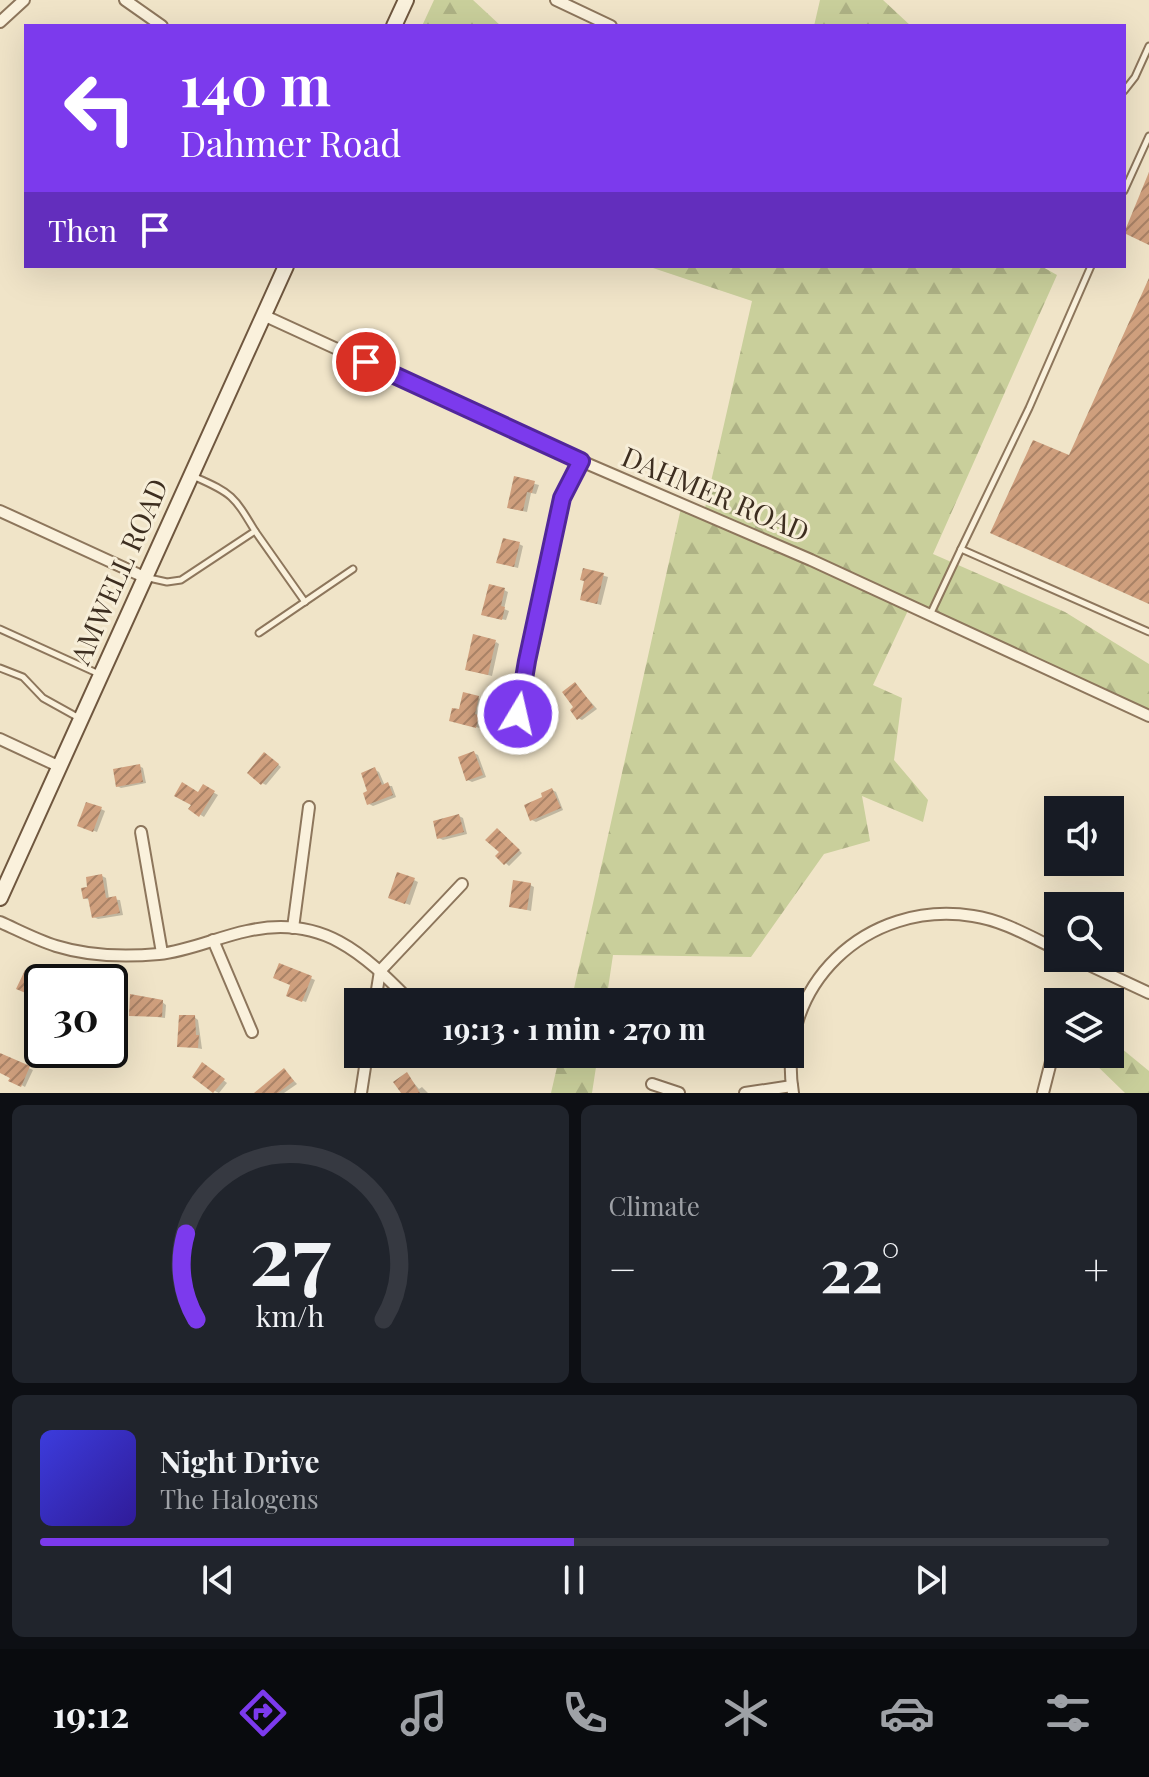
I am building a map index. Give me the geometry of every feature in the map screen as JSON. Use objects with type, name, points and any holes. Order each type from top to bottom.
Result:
[{"type":"main road","points":[[395,24],[406,0]]},
{"type":"main road","name":"AMWELL ROAD","points":[[0,898],[285,268]]},
{"type":"street","points":[[0,22],[24,0]]},
{"type":"street","points":[[125,0],[159,24]]},
{"type":"street","points":[[556,0],[607,24]]},
{"type":"street","name":"DAHMER ROAD","points":[[263,315],[581,461],[811,560],[1149,716]]},
{"type":"street","points":[[527,746],[518,714],[527,661],[562,498],[581,461]]},
{"type":"street","points":[[0,511],[144,577]]},
{"type":"street","points":[[0,739],[58,766]]},
{"type":"street","points":[[293,928],[309,807]]},
{"type":"street","points":[[141,832],[162,953]]},
{"type":"street","points":[[377,988],[380,971],[462,884]]},
{"type":"street","points":[[745,1093],[793,1090],[793,1044],[805,1000],[825,968],[838,954],[870,932],[919,917],[957,914],[990,920],[1044,944]]},
{"type":"street","points":[[0,922],[57,946],[121,955],[162,953],[250,930],[277,927],[317,931],[356,950],[397,988]]},
{"type":"street","points":[[213,940],[252,1032]]},
{"type":"street","points":[[1104,972],[1149,993]]},
{"type":"street","points":[[361,1093],[365,1068]]},
{"type":"street","points":[[1043,1093],[1048,1068]]},
{"type":"street","points":[[652,1084],[679,1093]]},
{"type":"lane","points":[[1126,88],[1135,77],[1149,46]]},
{"type":"lane","points":[[1126,187],[1149,136]]},
{"type":"lane","points":[[930,615],[1029,408],[1090,268]]},
{"type":"lane","points":[[190,475],[236,499],[305,602]]},
{"type":"lane","points":[[144,577],[167,582],[181,580],[255,531]]},
{"type":"lane","points":[[961,549],[1149,632]]},
{"type":"lane","points":[[259,633],[353,569]]},
{"type":"lane","points":[[0,629],[100,674]]},
{"type":"lane","points":[[0,668],[23,677],[43,698],[80,718]]},
{"type":"green space","points":[[434,0],[473,0],[499,24],[423,24]]},
{"type":"green space","points":[[820,0],[883,0],[909,24],[814,24]]},
{"type":"green space","points":[[653,268],[1045,268],[1057,275],[933,554],[1065,612],[1149,664],[1149,711],[912,602],[873,685],[902,698],[894,760],[928,800],[923,822],[862,796],[870,841],[824,854],[751,957],[613,955],[608,988],[574,988],[683,499],[705,508],[752,301]]},
{"type":"green space","points":[[1124,1050],[1149,1071],[1149,1093],[1125,1093],[1099,1068],[1124,1068]]},
{"type":"green space","points":[[557,1068],[596,1068],[592,1093],[551,1093]]},
{"type":"building","points":[[1149,172],[1149,245],[1126,234]]},
{"type":"building","points":[[1149,278],[1149,604],[990,533],[1033,440],[1069,455]]},
{"type":"building","points":[[514,476],[535,481],[532,493],[527,492],[523,511],[507,508]]},
{"type":"building","points":[[503,538],[520,542],[514,567],[496,563]]},
{"type":"building","points":[[583,568],[604,573],[597,604],[580,600]]},
{"type":"building","points":[[489,584],[505,588],[502,620],[481,615]]},
{"type":"building","points":[[473,634],[496,640],[488,675],[465,670]]},
{"type":"building","points":[[575,682],[594,707],[577,720],[570,710],[573,707],[562,692]]},
{"type":"building","points":[[463,692],[479,696],[476,728],[449,721],[452,708],[459,709]]},
{"type":"building","points":[[474,751],[483,775],[466,781],[458,757]]},
{"type":"building","points":[[264,752],[279,764],[261,785],[247,773]]},
{"type":"building","points":[[140,764],[143,782],[116,787],[113,769]]},
{"type":"building","points":[[375,767],[382,785],[388,782],[393,795],[367,805],[363,793],[367,791],[361,773]]},
{"type":"building","points":[[182,782],[198,792],[203,784],[215,791],[199,817],[188,809],[191,805],[174,796]]},
{"type":"building","points":[[552,788],[561,808],[530,821],[524,805],[542,797],[541,793]]},
{"type":"building","points":[[86,802],[102,807],[93,832],[77,826]]},
{"type":"building","points":[[459,814],[464,832],[437,839],[433,821]]},
{"type":"building","points":[[497,828],[520,850],[504,865],[495,856],[499,852],[485,840]]},
{"type":"building","points":[[397,872],[415,878],[405,904],[388,898]]},
{"type":"building","points":[[102,874],[106,898],[116,896],[120,913],[92,918],[88,898],[83,899],[81,888],[87,887],[86,877]]},
{"type":"building","points":[[513,880],[531,883],[527,910],[509,907]]},
{"type":"building","points":[[279,963],[312,976],[302,1002],[286,996],[290,985],[273,978]]},
{"type":"building","points":[[24,972],[24,992],[16,989]]},
{"type":"building","points":[[130,994],[163,1000],[162,1017],[129,1016]]},
{"type":"building","points":[[179,1015],[195,1015],[198,1048],[177,1047]]},
{"type":"building","points":[[0,1053],[29,1068],[21,1087],[0,1073]]},
{"type":"building","points":[[202,1062],[225,1079],[213,1093],[192,1077]]},
{"type":"building","points":[[284,1068],[294,1081],[278,1093],[254,1093]]},
{"type":"building","points":[[407,1072],[420,1093],[401,1093],[393,1082]]},
{"type":"route","points":[[366,362],[581,461],[562,498],[518,714]]}]
